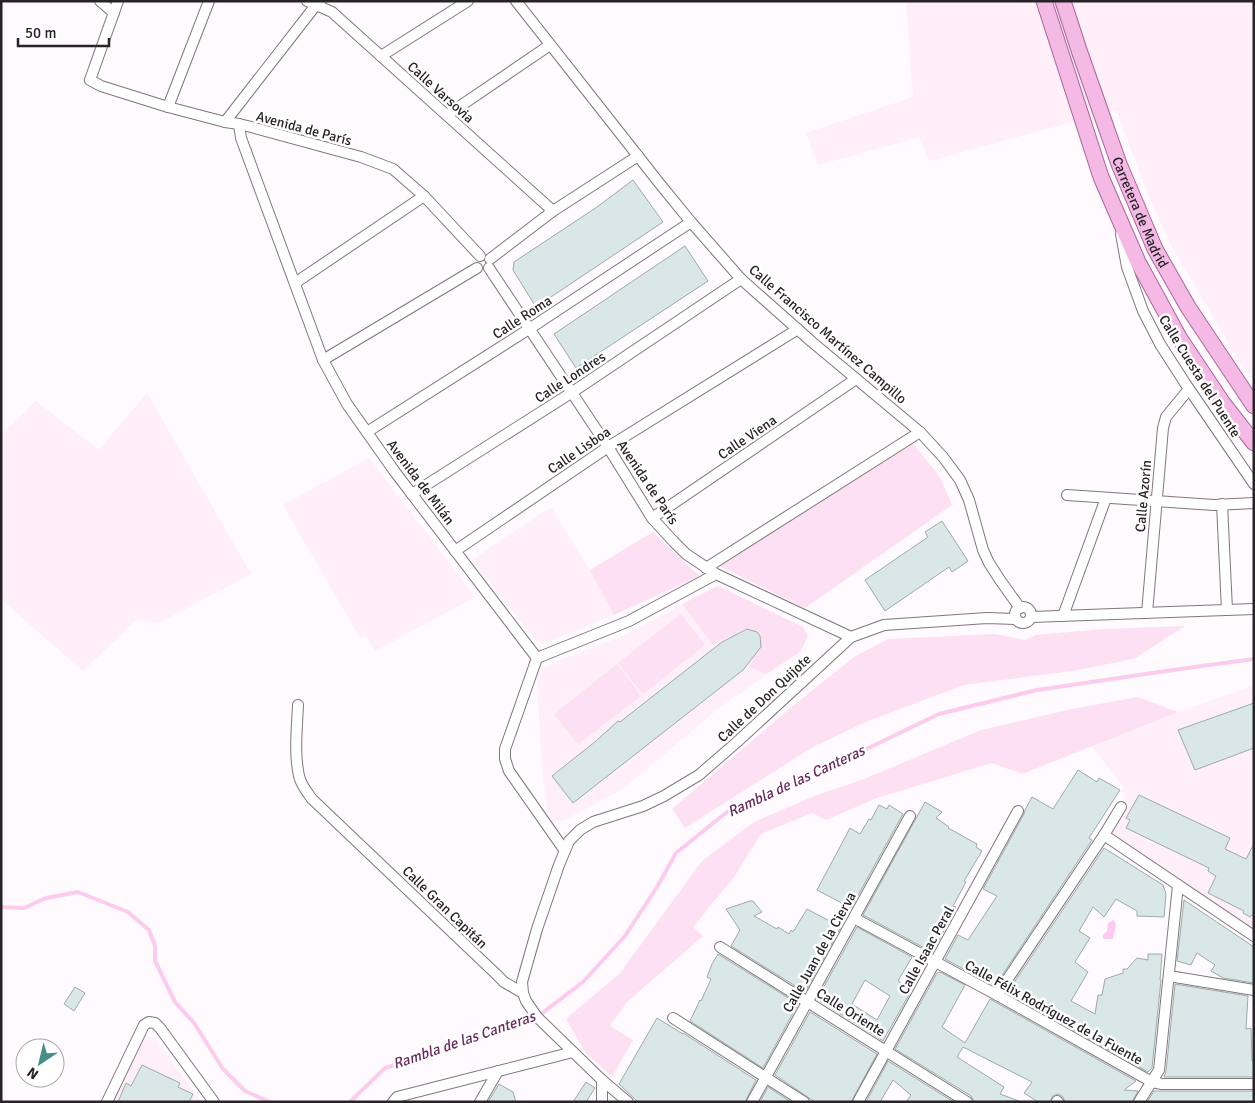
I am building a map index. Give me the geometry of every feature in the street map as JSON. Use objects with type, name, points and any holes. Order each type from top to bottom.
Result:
[{"type":"main road","points":[[1044,1],[1101,177],[1138,262],[1180,340],[1222,402],[1253,442]]},
{"type":"main road","name":"Carretera de Madrid","points":[[1063,1],[1119,164],[1155,249],[1188,307],[1254,406]]},
{"type":"street","points":[[100,1],[114,13],[118,1]]},
{"type":"street","points":[[168,107],[209,1]]},
{"type":"street","points":[[380,56],[468,1]]},
{"type":"street","name":"Calle Francisco Martínez Campillo","points":[[516,1],[691,222],[741,279],[920,432],[943,456],[960,480],[969,500],[983,550],[989,563],[1020,608]]},
{"type":"street","points":[[225,122],[315,3]]},
{"type":"street","name":"Calle Varsovia","points":[[315,3],[332,12],[553,211]]},
{"type":"street","name":"Avenida de París","points":[[114,13],[90,80],[101,86],[168,107],[361,157],[393,169],[424,196],[486,261],[608,447],[652,518],[674,542],[686,554],[716,574],[851,637]]},
{"type":"street","points":[[447,116],[550,45]]},
{"type":"street","name":"Avenida de Milán","points":[[239,124],[241,138],[323,360],[347,404],[412,494],[537,658]]},
{"type":"street","points":[[323,360],[477,268],[478,258],[486,261],[553,211],[638,156]]},
{"type":"street","points":[[295,284],[424,196]]},
{"type":"street","name":"Calle Cuesta del Puente","points":[[1119,219],[1127,267],[1143,311],[1160,344],[1254,484]]},
{"type":"street","name":"Calle Roma","points":[[367,432],[529,329],[691,222]]},
{"type":"street","name":"Calle Londres","points":[[412,494],[572,393],[741,279]]},
{"type":"street","name":"Calle Lisboa","points":[[455,550],[608,447],[798,329]]},
{"type":"street","name":"Calle Viena","points":[[652,518],[856,379]]},
{"type":"street","name":"Calle Azorín","points":[[1147,613],[1163,428],[1166,417],[1189,389]]},
{"type":"street","points":[[706,568],[920,432]]},
{"type":"street","points":[[1067,495],[1222,504],[1254,503]]},
{"type":"street","points":[[1063,616],[1106,498]]},
{"type":"street","points":[[1222,504],[1227,610]]},
{"type":"street","points":[[565,851],[509,771],[506,759],[505,749],[537,658],[629,621],[716,574]]},
{"type":"street","points":[[1020,608],[1025,608],[1029,610],[1031,617],[1029,621],[1019,622],[1016,619],[1016,611],[1020,608]]},
{"type":"street","points":[[1031,617],[1254,609]]},
{"type":"street","name":"Calle de Don Quijote","points":[[524,993],[522,982],[537,929],[569,841],[580,830],[594,822],[643,806],[699,775],[738,742],[851,637],[884,625],[987,618],[1016,619]]},
{"type":"street","name":"Calle Gran Capitán","points":[[298,706],[296,753],[299,777],[304,789],[504,982],[524,993]]},
{"type":"street","points":[[997,995],[1121,807]]},
{"type":"street","name":"Calle Isaac Peral","points":[[858,1102],[1018,811]]},
{"type":"street","name":"Calle Juan de la Cierva","points":[[752,1102],[910,816]]},
{"type":"street","points":[[1104,835],[1254,936]]},
{"type":"street","points":[[1139,1102],[1159,1070],[1178,885]]},
{"type":"street","name":"Calle Félix Rodríguez de la Fuente","points":[[854,918],[1152,1082],[1162,1084],[1254,1084]]},
{"type":"street","name":"Calle Oriente","points":[[720,947],[967,1102]]},
{"type":"street","points":[[1169,976],[1254,990]]},
{"type":"street","points":[[524,993],[526,1001],[537,1017],[602,1080],[628,1102]]},
{"type":"street","points":[[672,1018],[804,1102]]},
{"type":"street","points":[[107,1102],[144,1026],[149,1022],[155,1023],[160,1028],[214,1102]]},
{"type":"street","points":[[393,1102],[397,1097],[573,1052]]},
{"type":"street","points":[[480,1102],[498,1071]]},
{"type":"street","points":[[601,1099],[602,1080]]},
{"type":"shaded area","points":[[906,1],[1254,1],[1254,380],[1242,366],[1171,245],[1150,199],[1116,110],[929,161],[920,137],[818,165],[806,133],[913,97]]},
{"type":"shaded area","points":[[147,393],[251,574],[159,623],[137,619],[83,671],[1,599],[1,435],[36,401],[99,450]]},
{"type":"shaded area","points":[[911,441],[940,477],[952,505],[805,608],[717,565]]},
{"type":"shaded area","points":[[369,458],[475,597],[375,651],[366,635],[360,638],[283,505]]},
{"type":"shaded area","points":[[551,507],[590,570],[614,615],[543,644],[537,642],[472,560]]},
{"type":"shaded area","points":[[653,532],[699,576],[614,615],[590,570]]},
{"type":"shaded area","points":[[718,586],[803,627],[808,636],[800,652],[767,674],[749,667],[759,647],[757,634],[746,629],[713,645],[682,604]]},
{"type":"shaded area","points":[[682,604],[713,645],[747,629],[758,634],[759,647],[749,667],[767,674],[719,708],[624,788],[565,820],[550,822],[542,772],[537,676],[539,670],[625,635]]},
{"type":"shaded area","points":[[681,614],[705,645],[643,694],[618,663]]},
{"type":"shaded area","points":[[1185,626],[1134,659],[1072,671],[964,685],[868,721],[813,747],[685,828],[672,809],[788,710],[854,657],[888,639],[995,634],[1025,640],[1036,635],[1104,629]]},
{"type":"shaded area","points":[[617,664],[641,696],[578,744],[554,714]]},
{"type":"shaded area","points":[[1254,685],[1254,929],[1111,834],[1129,804],[1122,791],[1124,787],[1090,744]]},
{"type":"shaded area","points":[[1138,697],[1178,712],[1022,774],[992,763],[877,798],[826,820],[812,813],[761,834],[734,877],[693,927],[703,936],[627,1002],[610,1026],[633,1040],[612,1077],[585,1052],[566,1019],[620,973],[702,861],[754,822],[981,730],[1072,709]]},
{"type":"shaded area","points":[[1113,920],[1116,924],[1113,939],[1104,939],[1103,935],[1107,931],[1108,923]]},
{"type":"shaded area","points":[[154,1037],[201,1102],[113,1102],[143,1038]]},
{"type":"building","points":[[633,180],[663,222],[536,307],[513,270],[514,262],[597,207]]},
{"type":"building","points":[[685,246],[708,281],[576,368],[554,334]]},
{"type":"building","points":[[942,521],[968,561],[952,572],[949,567],[885,611],[865,580],[928,537],[925,532]]},
{"type":"building","points":[[747,629],[757,632],[760,636],[761,647],[743,670],[573,803],[552,776],[618,721],[620,722],[722,642]]},
{"type":"building","points":[[1254,703],[1254,748],[1195,770],[1178,730]]},
{"type":"building","points":[[1078,770],[1097,782],[1099,778],[1120,790],[1089,838],[1092,840],[995,986],[945,959],[958,935],[968,940],[997,896],[983,889],[1032,797],[1053,809]]},
{"type":"building","points":[[1139,795],[1230,838],[1225,849],[1246,859],[1254,844],[1254,916],[1250,917],[1243,913],[1244,911],[1208,893],[1216,876],[1208,871],[1209,868],[1126,828],[1130,820],[1126,818]]},
{"type":"building","points":[[925,802],[942,812],[936,818],[948,828],[977,844],[976,847],[982,851],[964,881],[966,882],[953,906],[956,907],[934,950],[930,951],[863,915]]},
{"type":"building","points":[[879,805],[887,809],[889,805],[903,814],[851,908],[817,890],[850,828],[860,834],[869,819],[871,820]]},
{"type":"building","points":[[1104,848],[1163,885],[1166,894],[1164,917],[1137,916],[1137,911],[1116,899],[1104,917],[1093,907],[1079,931],[1090,938],[1075,962],[1088,972],[1071,1001],[1095,1014],[1098,995],[1102,995],[1105,979],[1123,973],[1123,969],[1127,969],[1137,958],[1148,960],[1148,954],[1162,954],[1152,1068],[1148,1072],[1007,993]]},
{"type":"building","points":[[1184,900],[1254,947],[1254,983],[1223,978],[1211,971],[1215,965],[1197,953],[1191,965],[1177,961]]},
{"type":"building","points":[[753,901],[762,912],[754,916],[789,934],[791,930],[793,932],[807,909],[841,927],[805,992],[731,946],[740,930],[726,909]]},
{"type":"building","points":[[857,927],[912,957],[898,981],[904,985],[902,988],[910,993],[883,1041],[817,999]],"holes":[[[865,980],[890,996],[877,1020],[852,1004]]]},
{"type":"building","points":[[718,954],[798,1004],[763,1068],[690,1021],[711,979],[707,977]]},
{"type":"building","points":[[940,972],[965,985],[942,1027],[965,1043],[990,999],[1136,1081],[1124,1090],[1138,1091],[1132,1102],[1065,1102],[1063,1097],[1058,1094],[1053,1096],[1050,1102],[1038,1102],[1024,1093],[1032,1082],[963,1047],[957,1057],[1004,1087],[1000,1094],[1019,1101],[974,1102],[971,1096],[895,1049],[937,973]]},
{"type":"building","points":[[1175,984],[1248,996],[1246,1029],[1251,1028],[1254,1077],[1164,1077]]},
{"type":"building","points":[[75,987],[85,993],[74,1011],[64,1004]]},
{"type":"building","points":[[810,1012],[877,1054],[851,1102],[815,1102],[775,1075]]},
{"type":"building","points":[[657,1018],[756,1080],[745,1102],[638,1102],[619,1084]]},
{"type":"building","points":[[888,1061],[954,1102],[906,1102],[911,1095],[893,1080],[880,1102],[866,1102]]},
{"type":"building","points":[[142,1065],[180,1083],[178,1087],[193,1094],[189,1102],[118,1102],[126,1083],[131,1086]]},
{"type":"building","points":[[586,1082],[595,1088],[586,1102],[573,1102]]},
{"type":"building","points":[[499,1084],[513,1092],[516,1102],[488,1102]]},
{"type":"building","points":[[768,1087],[791,1102],[760,1102]]},
{"type":"building","points":[[1154,1091],[1254,1091],[1254,1102],[1147,1102]]},
{"type":"waterway","name":"Rambla de las Canteras","points":[[350,1102],[385,1068],[498,1032],[537,1017],[583,982],[625,936],[657,887],[676,853],[727,812],[827,768],[939,714],[1037,690],[1254,659]]},
{"type":"waterway","name":"Rambla de las Canteras","points":[[1,907],[24,908],[46,898],[78,892],[128,912],[149,930],[155,946],[155,961],[175,1002],[194,1023],[223,1069],[245,1091],[270,1102]]}]
